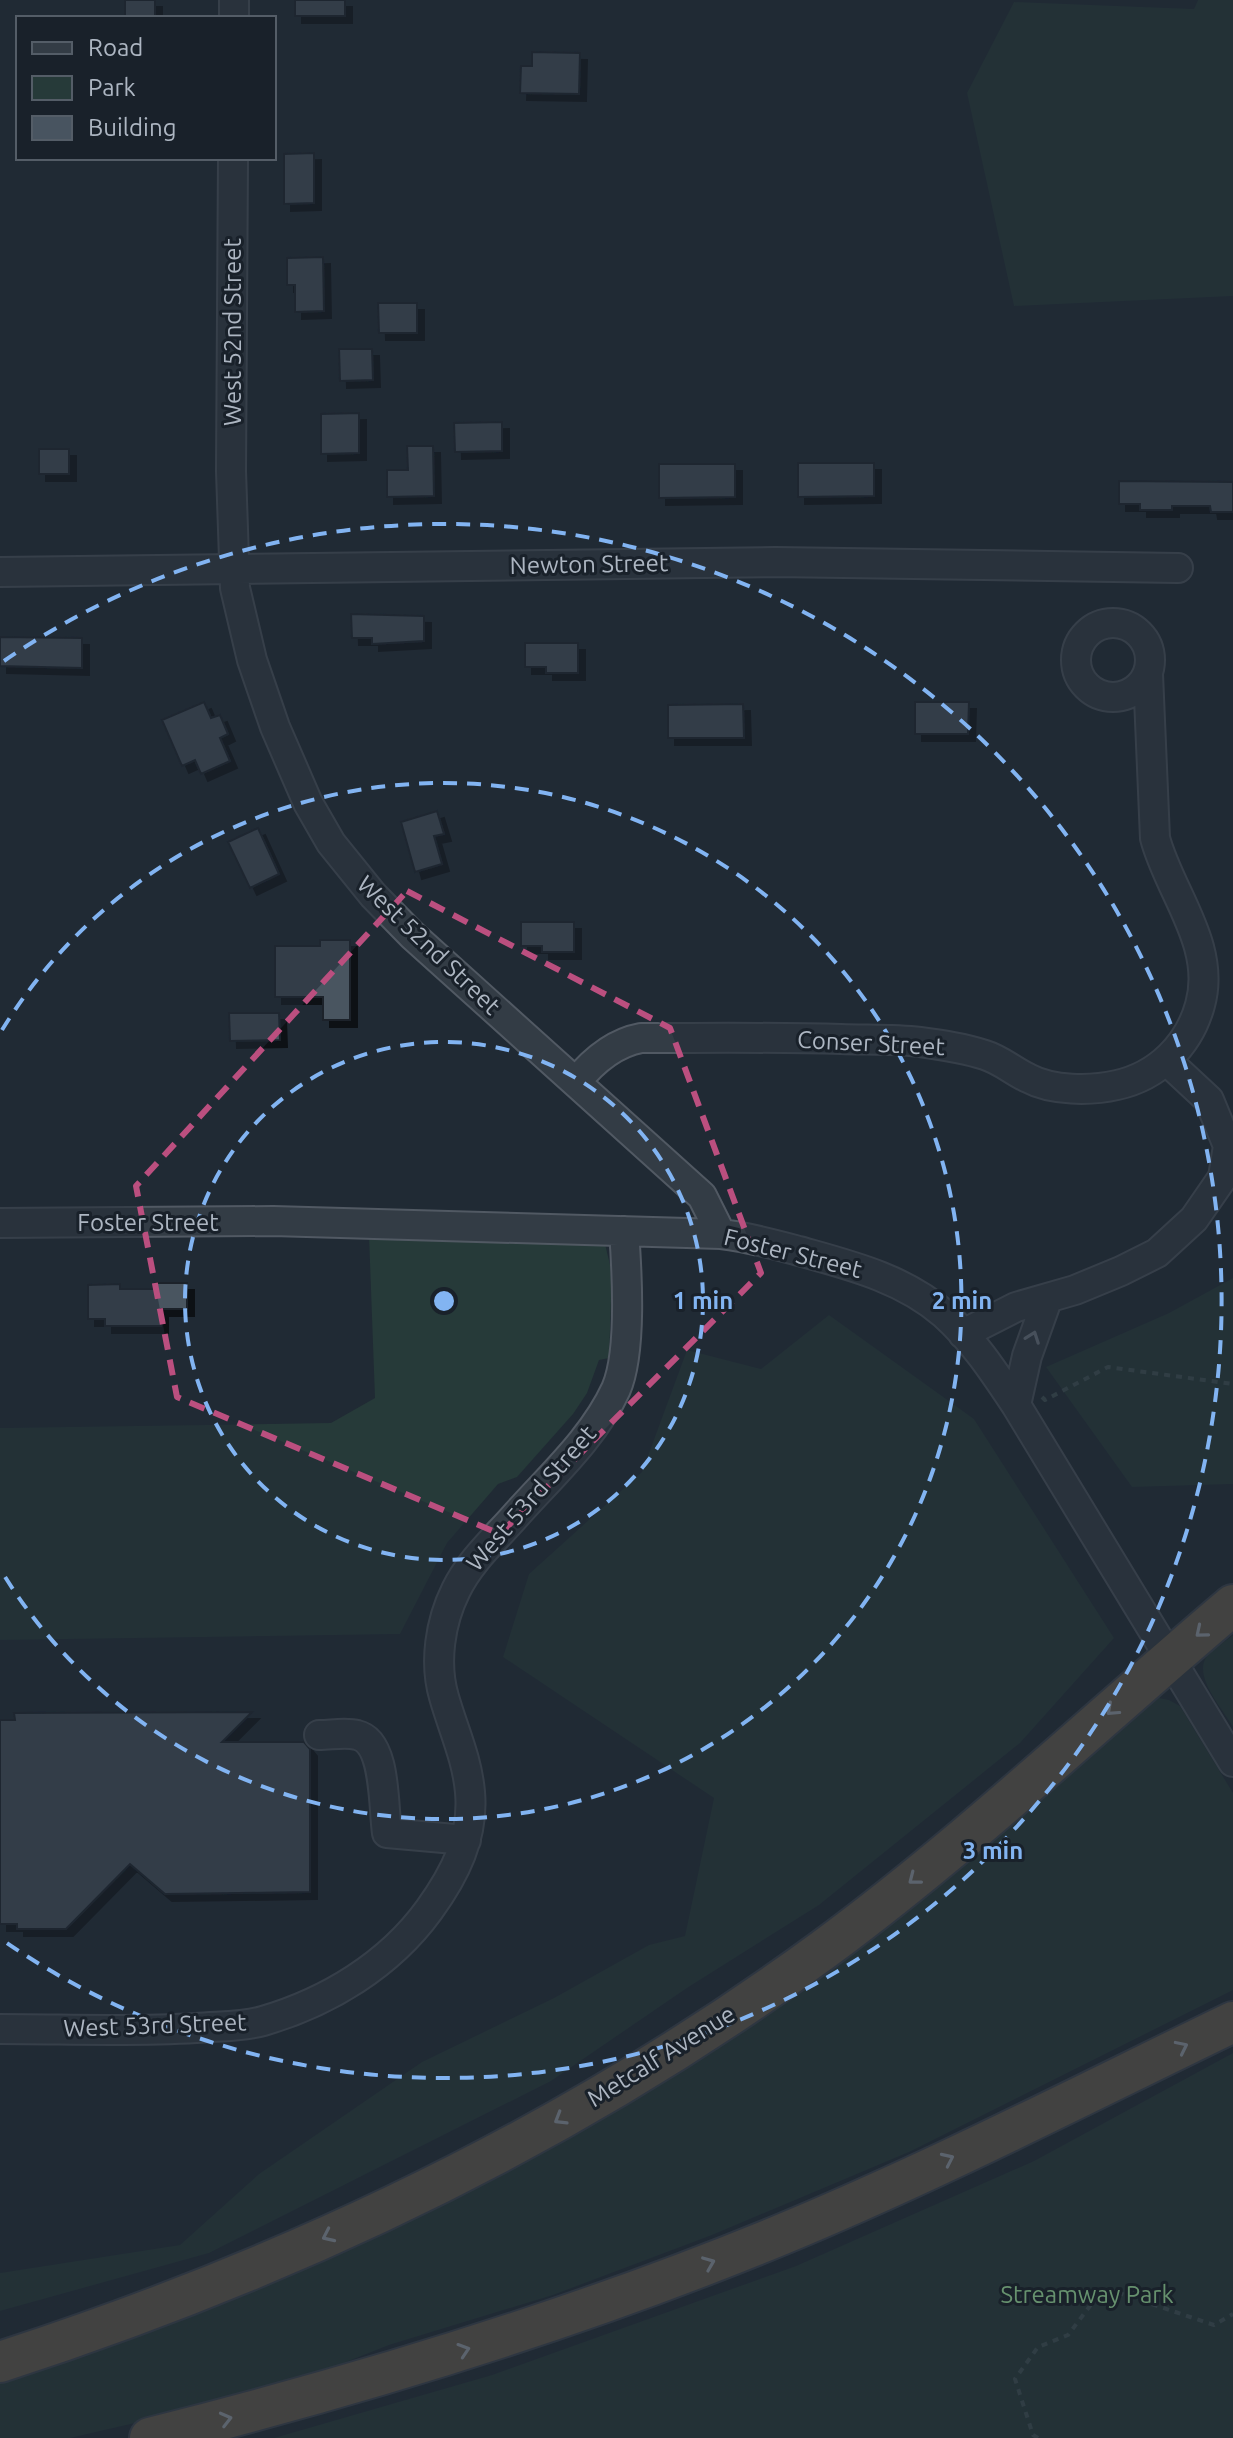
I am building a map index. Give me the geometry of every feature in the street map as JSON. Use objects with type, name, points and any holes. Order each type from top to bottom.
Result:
[{"type":"highway","name":"Metcalf Avenue","points":[[0,2362],[95,2331],[291,2253],[532,2135],[655,2063],[823,1950],[914,1879],[1044,1771],[1233,1605]]},
{"type":"highway","points":[[150,2438],[390,2374],[545,2324],[678,2275],[909,2178],[1233,2022]]},
{"type":"street","name":"West 52nd Street","points":[[233,160],[231,471],[235,588],[252,660],[275,727],[308,803],[331,843],[373,895],[412,935],[702,1196],[721,1234]]},
{"type":"street","name":"Newton Street","points":[[0,572],[775,562],[1178,568]]},
{"type":"street","name":"Conser Street","points":[[576,1082],[601,1057],[626,1040],[641,1038],[764,1037],[916,1042],[954,1047],[987,1056],[1030,1080],[1057,1087],[1115,1086],[1134,1080],[1167,1061],[1178,1049],[1192,1023],[1200,1004],[1202,985],[1195,932],[1162,864],[1155,838],[1148,674]]},
{"type":"street","points":[[963,1334],[1016,1307],[1047,1300],[1110,1276],[1157,1253],[1194,1219],[1223,1177],[1228,1146],[1209,1100],[1167,1061]]},
{"type":"street","name":"Foster Street","points":[[0,1223],[273,1221],[721,1234],[743,1236],[852,1266],[894,1282],[943,1314],[981,1353],[1016,1405],[1233,1762]]},
{"type":"street","name":"West 53rd Street","points":[[0,2029],[168,2029],[263,2021],[328,1996],[363,1975],[419,1923],[446,1885],[466,1840],[470,1818],[468,1773],[443,1695],[440,1675],[439,1655],[444,1624],[455,1591],[467,1571],[593,1428],[616,1388],[625,1343],[624,1231]]},
{"type":"street","points":[[1016,1405],[1027,1356],[1047,1300]]},
{"type":"street","points":[[319,1735],[359,1735],[374,1746],[380,1762],[387,1833],[466,1840]]},
{"type":"path","points":[[1023,1376],[1045,1400],[1108,1367],[1233,1384]]},
{"type":"path","points":[[1038,2438],[1033,2435],[1015,2379],[1038,2347],[1068,2335],[1093,2302],[1119,2293],[1214,2325],[1233,2314]]},
{"type":"highlighted area","points":[[407,891],[670,1028],[761,1273],[500,1534],[177,1397],[136,1186]]},
{"type":"green space","points":[[1198,0],[1233,0],[1233,296],[1014,306],[967,93],[1014,2],[1194,9]]},
{"type":"green space","points":[[369,1235],[605,1244],[612,1273],[609,1358],[599,1360],[587,1393],[573,1414],[517,1477],[498,1484],[447,1543],[400,1634],[0,1640],[0,1428],[331,1423],[375,1398]]},
{"type":"green space","points":[[1233,1278],[1233,1484],[1132,1487],[1046,1367],[1169,1313]]},
{"type":"green space","points":[[829,1315],[974,1419],[1114,1638],[1020,1743],[819,1905],[687,1988],[551,2081],[209,2253],[0,2311],[0,2273],[180,2245],[259,2174],[422,2062],[554,1998],[649,1945],[685,1936],[714,1798],[503,1657],[529,1574],[642,1472],[687,1350],[761,1369]]},
{"type":"green space","points":[[1233,1635],[1233,1727],[1206,1683],[1203,1664],[1213,1650]]},
{"type":"green space","points":[[1159,1698],[1180,1706],[1233,1793],[1233,1990],[909,2152],[712,2235],[553,2295],[389,2345],[273,2391],[70,2438],[0,2438],[0,2376],[424,2209],[1145,1702]]},
{"type":"green space","name":"Streamway Park","points":[[1233,2053],[1233,2438],[274,2438],[492,2375],[796,2266],[1034,2161]]},
{"type":"building","points":[[125,0],[155,0],[155,16],[125,16]]},
{"type":"building","points":[[295,0],[345,0],[345,16],[295,16]]},
{"type":"building","points":[[532,52],[580,53],[579,94],[520,93],[521,66],[532,66]]},
{"type":"building","points":[[314,153],[314,203],[284,204],[284,154]]},
{"type":"building","points":[[323,257],[324,311],[295,312],[295,285],[287,285],[287,258]]},
{"type":"building","points":[[378,303],[417,303],[417,333],[379,333]]},
{"type":"building","points":[[339,349],[372,349],[373,380],[340,381]]},
{"type":"building","points":[[359,413],[359,453],[321,454],[321,414]]},
{"type":"building","points":[[502,422],[502,451],[455,452],[454,423]]},
{"type":"building","points":[[407,446],[433,446],[434,496],[387,497],[387,470],[408,470]]},
{"type":"building","points":[[39,449],[69,449],[69,474],[39,474]]},
{"type":"building","points":[[798,463],[874,463],[874,496],[798,497]]},
{"type":"building","points":[[659,464],[735,464],[735,497],[659,498]]},
{"type":"building","points":[[1119,481],[1233,482],[1233,512],[1211,512],[1210,506],[1140,510],[1140,504],[1119,504]]},
{"type":"building","points":[[351,614],[424,616],[424,641],[372,644],[372,638],[352,638]]},
{"type":"building","points":[[0,637],[82,638],[82,668],[0,666]]},
{"type":"building","points":[[525,643],[578,643],[578,673],[546,673],[546,667],[525,667]]},
{"type":"building","points":[[204,702],[211,718],[220,715],[228,734],[220,738],[230,761],[201,774],[195,760],[182,766],[162,720]]},
{"type":"building","points":[[915,702],[969,702],[968,734],[915,734]]},
{"type":"building","points":[[743,704],[744,738],[668,738],[668,705]]},
{"type":"building","points":[[437,811],[444,834],[434,836],[442,864],[415,872],[401,822]]},
{"type":"building","points":[[258,828],[279,874],[250,888],[228,842]]},
{"type":"building","points":[[521,922],[574,922],[574,952],[542,952],[542,946],[521,946]]},
{"type":"building","points":[[320,940],[350,940],[350,1020],[323,1020],[323,997],[275,997],[275,946],[320,946]]},
{"type":"building","points":[[229,1013],[279,1013],[280,1040],[230,1041]]},
{"type":"building","points":[[155,1283],[187,1283],[187,1309],[161,1309],[161,1326],[105,1326],[105,1319],[88,1319],[88,1285],[120,1284],[120,1289],[155,1289]]},
{"type":"building","points":[[252,1712],[222,1742],[304,1742],[310,1749],[310,1892],[165,1894],[130,1864],[66,1929],[17,1929],[17,1924],[0,1924],[0,1720],[15,1720],[14,1713]]}]
